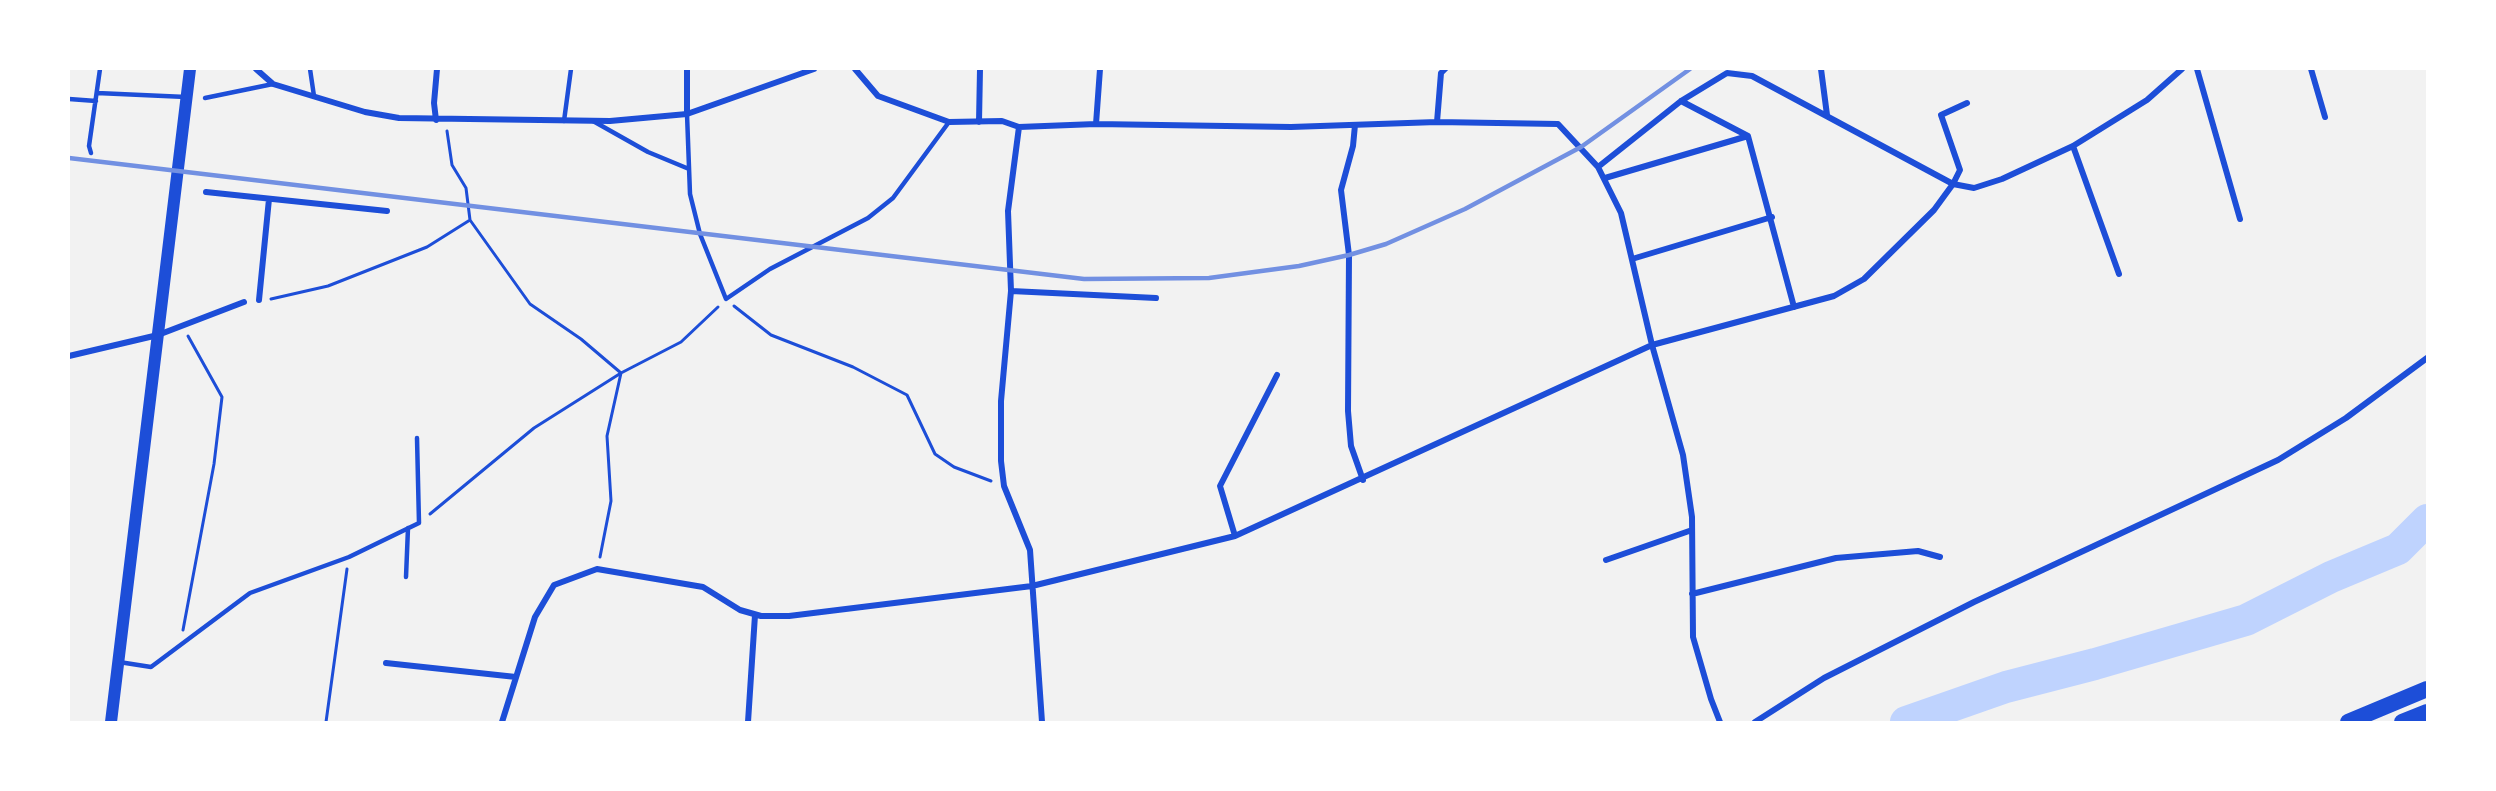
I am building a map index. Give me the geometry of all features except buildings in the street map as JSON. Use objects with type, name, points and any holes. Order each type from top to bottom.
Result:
[{"type":"highway","points":[[2348,722],[2427,689]]},
{"type":"highway","points":[[2402,722],[2427,712]]},
{"type":"main road","points":[[111,722],[190,69]]},
{"type":"street","points":[[256,69],[273,84],[365,112],[399,118],[564,121],[687,114],[814,69]]},
{"type":"street","points":[[436,120],[434,103],[437,69]]},
{"type":"street","points":[[687,69],[687,114]]},
{"type":"street","points":[[855,69],[878,96],[948,122],[1002,121],[1019,127],[1096,124],[1291,128],[1437,122],[1558,124],[1598,167],[1621,213],[1652,345],[1683,455],[1692,530],[1693,637],[1720,722]]},
{"type":"street","points":[[979,122],[980,69]]},
{"type":"street","points":[[1096,124],[1100,69]]},
{"type":"street","points":[[1437,122],[1441,73],[1445,69]]},
{"type":"street","points":[[1821,69],[1827,115]]},
{"type":"street","points":[[1598,167],[1681,101],[1727,72],[1752,76],[1953,184],[1974,188],[2002,179],[2073,146],[2146,100],[2182,69]]},
{"type":"street","points":[[2197,69],[2240,219]]},
{"type":"street","points":[[2311,69],[2325,117]]},
{"type":"street","points":[[1681,101],[1748,136],[1772,217],[1794,307]]},
{"type":"street","points":[[502,722],[535,617],[554,585],[597,569],[703,587],[740,610],[755,615],[789,616],[1032,586],[1235,536],[1363,480],[1652,345],[1834,296],[1864,279],[1934,210],[1953,184],[1960,170],[1941,115],[1967,103]]},
{"type":"street","points":[[1355,125],[1353,146],[1341,190],[1349,255],[1348,411],[1351,446],[1363,480]]},
{"type":"street","points":[[1019,127],[1008,211],[1011,291],[1001,402],[1004,486],[1030,550],[1042,722]]},
{"type":"street","points":[[1605,178],[1748,136]]},
{"type":"street","points":[[2073,146],[2119,274]]},
{"type":"street","points":[[206,192],[387,211]]},
{"type":"street","points":[[259,300],[269,199]]},
{"type":"street","points":[[1632,259],[1772,217]]},
{"type":"street","points":[[1011,291],[1156,298]]},
{"type":"street","points":[[69,356],[158,335],[244,302]]},
{"type":"street","points":[[1755,722],[1824,678],[1974,602],[2055,562],[2278,460],[2346,418],[2427,358]]},
{"type":"street","points":[[1235,536],[1220,486],[1277,375]]},
{"type":"street","points":[[1606,560],[1692,530]]},
{"type":"street","points":[[1692,594],[1836,558],[1917,551],[1940,556]]},
{"type":"street","points":[[748,722],[755,615]]},
{"type":"street","points":[[386,663],[516,677]]},
{"type":"lane","points":[[92,153],[88,146],[100,69]]},
{"type":"lane","points":[[310,69],[314,96]]},
{"type":"lane","points":[[564,121],[571,69]]},
{"type":"lane","points":[[205,98],[273,84]]},
{"type":"lane","points":[[97,93],[186,98]]},
{"type":"lane","points":[[69,99],[96,100]]},
{"type":"lane","points":[[687,114],[690,194],[700,234],[726,299],[770,269],[868,218],[893,198],[948,122]]},
{"type":"lane","points":[[592,121],[648,152],[689,169]]},
{"type":"lane","points":[[119,662],[151,667],[250,593],[349,557],[420,523],[417,438]]},
{"type":"lane","points":[[406,577],[408,528]]},
{"type":"path","points":[[450,120],[447,132],[452,165],[466,188],[470,220],[530,304],[581,339],[621,373]]},
{"type":"path","points":[[259,300],[328,286],[427,247],[470,220]]},
{"type":"path","points":[[420,523],[534,428],[621,373],[681,342],[726,299],[771,335],[853,367],[907,395],[935,454],[954,467],[1004,486]]},
{"type":"path","points":[[180,646],[214,464],[222,397],[199,352],[182,326]]},
{"type":"path","points":[[597,569],[611,501],[607,436],[621,373]]},
{"type":"path","points":[[327,722],[349,557]]},
{"type":"waterway","points":[[1906,722],[2006,687],[2246,620],[2331,577],[2398,549],[2427,520]]},
{"type":"railway","points":[[69,158],[1084,279],[1209,278],[1299,266],[1386,244],[1465,209],[1581,147],[1690,69]]}]
